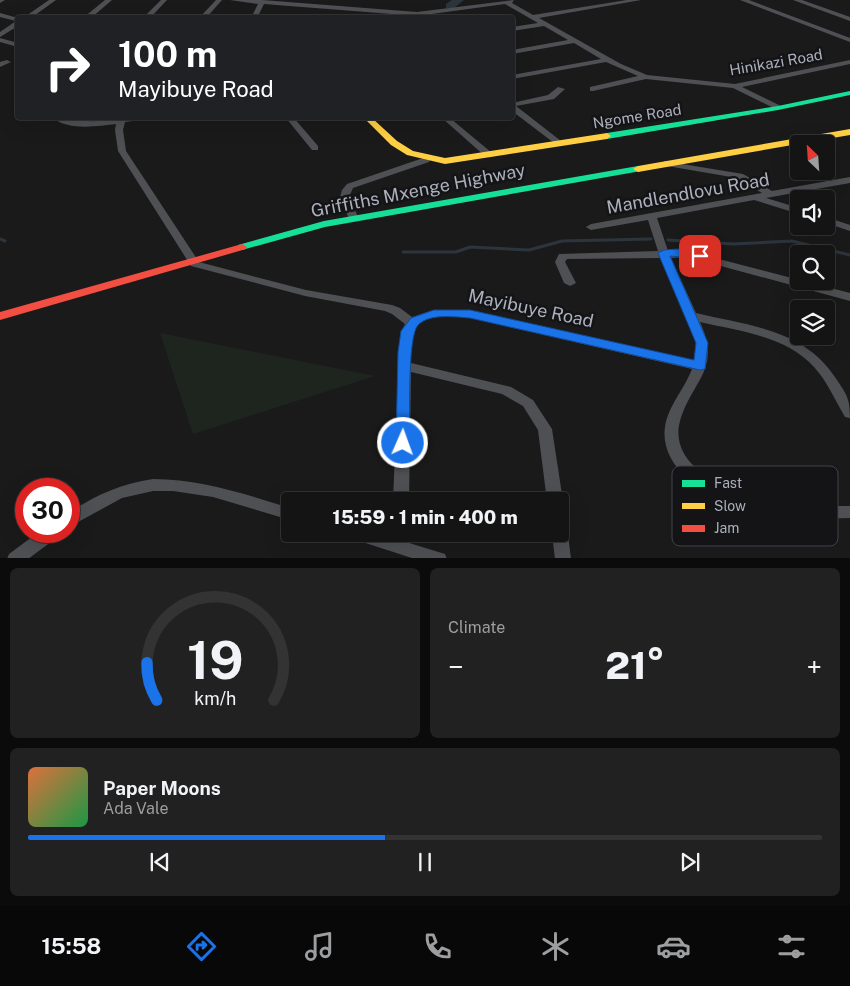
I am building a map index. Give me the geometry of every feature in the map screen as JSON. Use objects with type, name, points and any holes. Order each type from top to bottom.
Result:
[{"type":"street","points":[[30,15],[53,0]]},
{"type":"street","points":[[90,15],[109,0]]},
{"type":"street","points":[[149,15],[164,0]]},
{"type":"street","points":[[205,15],[219,0]]},
{"type":"street","points":[[233,0],[388,15],[443,14],[518,0]]},
{"type":"street","points":[[533,17],[638,0]]},
{"type":"street","points":[[743,0],[850,40]]},
{"type":"street","points":[[796,0],[850,19]]},
{"type":"street","points":[[256,15],[262,2]]},
{"type":"street","name":"Hinikazi Road","points":[[506,2],[607,60],[629,71],[646,76],[735,86],[850,62]]},
{"type":"street","points":[[0,15],[15,20]]},
{"type":"street","points":[[15,24],[1,40],[15,43]]},
{"type":"street","points":[[515,29],[545,24]]},
{"type":"street","points":[[515,51],[576,41]]},
{"type":"street","points":[[515,76],[607,60]]},
{"type":"street","name":"Hinikazi Road","points":[[593,89],[646,76]]},
{"type":"street","points":[[735,86],[778,108]]},
{"type":"street","points":[[515,105],[550,97],[562,89]]},
{"type":"street","name":"Ngome Road","points":[[370,120],[396,146],[406,153],[426,160],[445,161],[489,156],[558,143],[778,108],[850,92]]},
{"type":"street","points":[[515,108],[558,143]]},
{"type":"street","points":[[62,120],[81,123],[112,120]]},
{"type":"street","points":[[122,120],[120,139],[122,151],[192,260],[199,265],[314,294],[388,308],[396,311],[413,324],[408,331],[401,492]]},
{"type":"street","points":[[292,120],[316,148]]},
{"type":"street","points":[[448,120],[489,156]]},
{"type":"street","name":"Griffiths Mxenge Highway","points":[[1,315],[192,260],[353,217],[850,132]]},
{"type":"street","name":"Ngome Road","points":[[353,217],[343,197],[345,191],[350,186],[426,160]]},
{"type":"street","points":[[667,163],[740,176],[772,195]]},
{"type":"street","name":"Mandlendlovu Road","points":[[591,227],[850,180]]},
{"type":"street","points":[[834,183],[850,189]]},
{"type":"street","points":[[756,198],[790,209]]},
{"type":"street","points":[[652,217],[664,253],[702,343],[700,366],[677,410],[671,431],[676,454],[686,466]]},
{"type":"street","points":[[835,223],[850,228]]},
{"type":"street","points":[[570,282],[560,262],[563,256],[678,252],[700,256],[850,297]]},
{"type":"street","name":"Mayibuye Road","points":[[413,324],[424,316],[438,313],[470,314],[700,366]]},
{"type":"street","points":[[691,316],[778,338],[808,354],[819,364],[850,413]]},
{"type":"street","points":[[406,366],[506,390],[528,403],[545,429],[554,492]]},
{"type":"street","points":[[80,515],[116,494],[133,488],[157,485],[187,487],[281,512]]},
{"type":"street","points":[[404,542],[439,558]]},
{"type":"street","points":[[561,542],[563,558]]},
{"type":"street","points":[[15,558],[36,543]]},
{"type":"shaded area","points":[[160,333],[375,376],[193,434]]},
{"type":"waterway","points":[[450,6],[459,0]]},
{"type":"waterway","points":[[0,239],[5,241]]},
{"type":"waterway","points":[[403,252],[456,252],[470,247],[529,250],[562,241],[651,239]]},
{"type":"waterway","points":[[668,240],[733,244],[792,241],[850,255]]},
{"type":"traffic: fast","points":[[607,136],[778,108],[850,93]]},
{"type":"traffic: fast","points":[[242,247],[324,224],[638,169]]},
{"type":"traffic: slow","points":[[370,120],[394,143],[410,153],[445,161],[607,136]]},
{"type":"traffic: slow","points":[[638,169],[850,132]]},
{"type":"traffic: jam","points":[[0,316],[242,247]]},
{"type":"route","points":[[403,443],[405,352],[408,331],[415,321],[424,316],[438,313],[470,314],[700,366],[703,353],[702,343],[664,253],[678,252],[700,256]]}]
